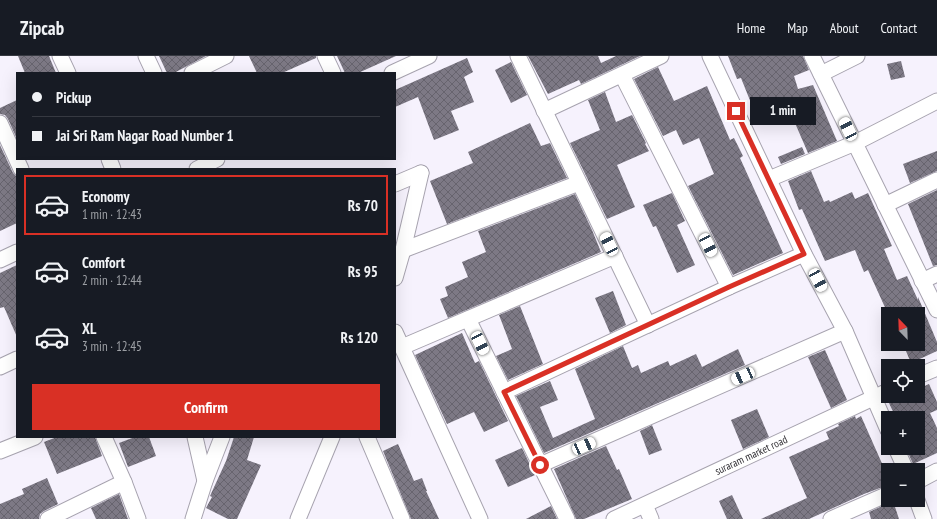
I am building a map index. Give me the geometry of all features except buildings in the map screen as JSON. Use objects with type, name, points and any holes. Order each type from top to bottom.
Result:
[{"type":"street","points":[[60,56],[68,72]]},
{"type":"street","points":[[146,56],[154,72]]},
{"type":"street","points":[[194,72],[226,56]]},
{"type":"street","points":[[325,56],[332,72]]},
{"type":"street","points":[[518,56],[648,325]]},
{"type":"street","points":[[544,111],[661,56]]},
{"type":"street","points":[[710,56],[804,254],[845,331],[881,415]]},
{"type":"street","points":[[812,56],[937,310]]},
{"type":"street","points":[[821,74],[858,56]]},
{"type":"street","points":[[394,72],[426,57]]},
{"type":"street","points":[[622,75],[729,287]]},
{"type":"street","points":[[769,179],[855,143],[937,101]]},
{"type":"street","points":[[0,123],[6,151],[19,168]]},
{"type":"street","points":[[199,168],[214,160]]},
{"type":"street","points":[[396,184],[421,173],[396,274]]},
{"type":"street","points":[[885,205],[937,180]]},
{"type":"street","points":[[403,250],[579,183]]},
{"type":"street","points":[[0,260],[16,252]]},
{"type":"street","points":[[504,392],[729,287],[804,254]]},
{"type":"street","points":[[402,347],[615,256]]},
{"type":"street","points":[[922,281],[937,274]]},
{"type":"street","points":[[468,319],[567,519]]},
{"type":"street","points":[[540,465],[845,331]]},
{"type":"street","points":[[396,334],[480,519]]},
{"type":"street","points":[[0,367],[16,359]]},
{"type":"street","points":[[925,373],[937,368]]},
{"type":"street","name":"suraram market road","points":[[614,519],[881,394]]},
{"type":"street","points":[[0,451],[32,438]]},
{"type":"street","points":[[104,438],[124,482],[138,519]]},
{"type":"street","points":[[195,438],[205,481]]},
{"type":"street","points":[[193,519],[205,481],[222,438]]},
{"type":"street","points":[[298,519],[332,438]]},
{"type":"street","points":[[367,438],[402,519]]},
{"type":"street","points":[[925,477],[937,471]]},
{"type":"street","points":[[48,519],[124,482]]},
{"type":"street","points":[[831,519],[881,497]]},
{"type":"street","points":[[645,505],[651,519]]},
{"type":"street","points":[[920,507],[924,519]]},
{"type":"route","points":[[540,465],[504,392],[729,287],[804,254],[736,111]]}]
